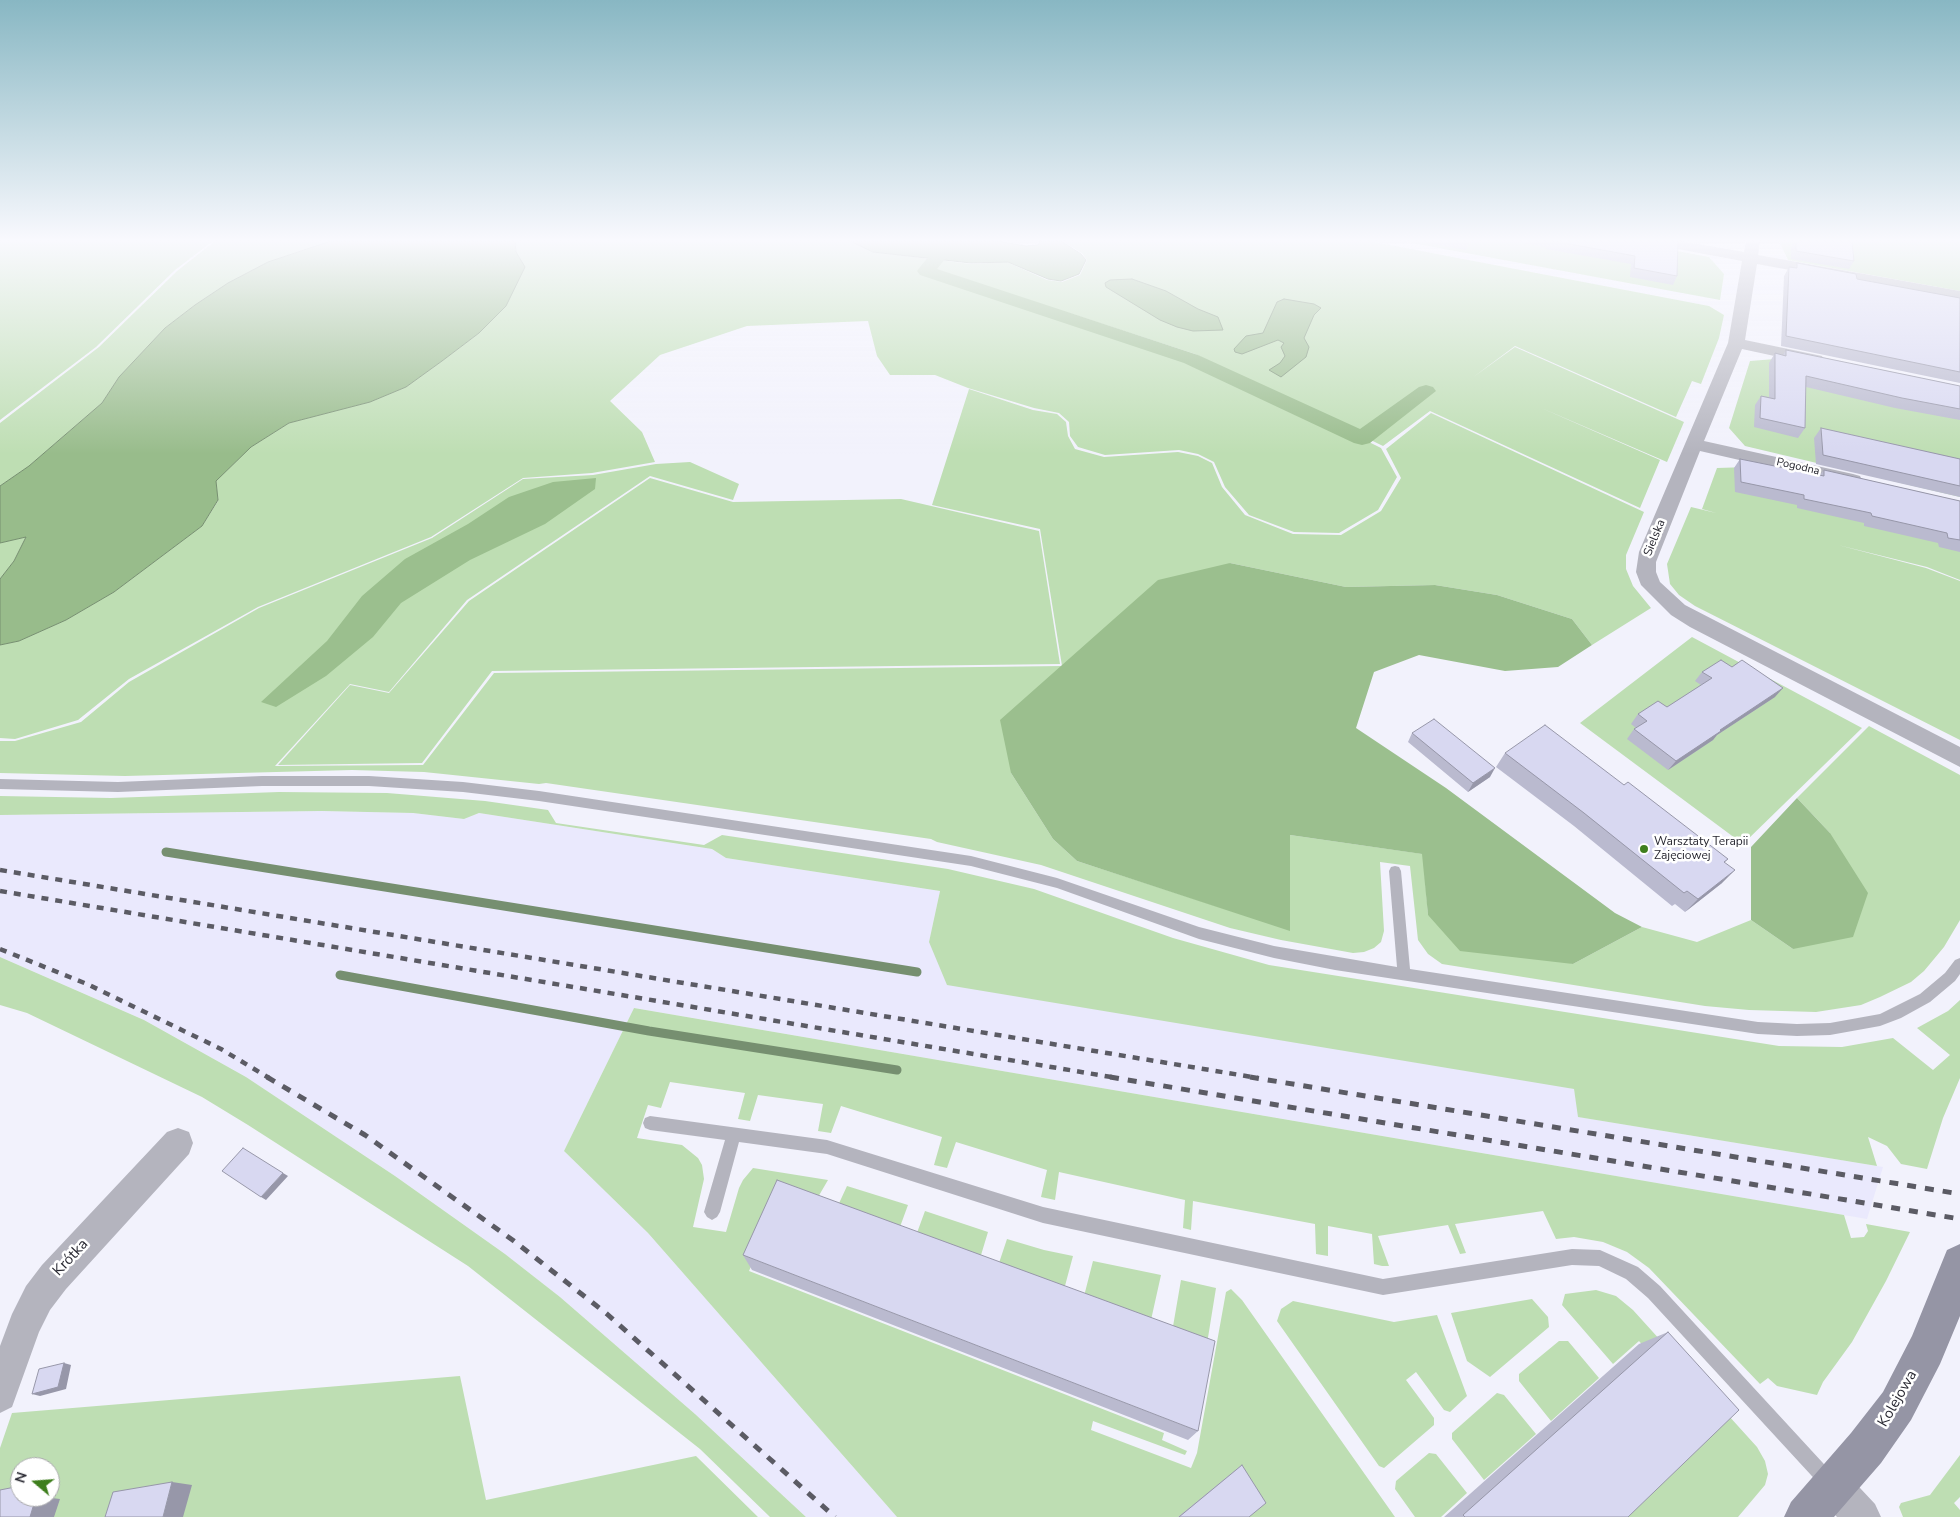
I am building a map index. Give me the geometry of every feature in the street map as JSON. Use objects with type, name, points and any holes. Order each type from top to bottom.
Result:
[{"type":"street","name":"Sielska","points":[[1741,312],[1736,343],[1646,562],[1646,572],[1651,585],[1662,598],[1698,622],[1960,758]]},
{"type":"street","points":[[1736,343],[1833,363]]},
{"type":"street","name":"Pogodna","points":[[1694,444],[1875,485]]},
{"type":"street","name":"Krótka","points":[[0,1395],[24,1326],[38,1298],[54,1277],[178,1144]]},
{"type":"street","name":"Kolejowa","points":[[1806,1517],[1882,1427],[1897,1406],[1930,1341],[1960,1263]]},
{"type":"street","points":[[1833,1486],[1862,1517]]},
{"type":"lane","points":[[0,784],[110,787],[262,781],[361,781],[464,787],[539,796],[971,861],[1058,883],[1175,925],[1250,947],[1305,959],[1737,1025],[1812,1030],[1864,1024],[1896,1014],[1925,998],[1950,977],[1960,964]]},
{"type":"lane","points":[[1395,871],[1404,974]]},
{"type":"lane","points":[[650,1123],[827,1147],[1043,1215],[1383,1287],[1572,1257],[1600,1258],[1628,1270],[1654,1292],[1833,1486]]},
{"type":"lane","points":[[712,1212],[734,1135]]},
{"type":"shaded area","points":[[0,312],[132,312],[96,347],[0,420]]},
{"type":"shaded area","points":[[135,312],[186,312],[165,328],[119,377],[102,403],[29,466],[0,486],[0,423],[99,347]]},
{"type":"shaded area","points":[[186,312],[500,312],[479,333],[406,387],[370,402],[289,423],[251,447],[216,481],[218,500],[202,526],[114,592],[66,620],[19,641],[0,645],[0,579],[14,561],[26,537],[0,543],[0,486],[29,466],[102,403],[119,377],[165,328]]},
{"type":"shaded area","points":[[500,312],[1065,312],[1194,355],[1381,448],[1397,477],[1378,510],[1339,533],[1294,532],[1249,515],[1225,487],[1214,462],[1198,454],[1179,450],[1105,455],[1078,447],[1070,436],[1069,422],[1059,413],[1034,408],[968,388],[935,375],[890,375],[877,356],[868,321],[747,326],[660,355],[610,401],[642,432],[655,462],[592,473],[523,478],[431,537],[258,607],[129,679],[78,720],[15,739],[0,738],[0,645],[19,641],[66,620],[114,592],[202,526],[218,501],[216,481],[251,447],[289,423],[370,402],[406,387],[479,333]]},
{"type":"shaded area","points":[[1066,312],[1719,312],[1724,315],[1719,338],[1701,384],[1692,381],[1676,417],[1515,346],[1472,378],[1515,347],[1684,422],[1667,462],[1539,407],[1660,460],[1640,508],[1430,411],[1383,446],[1195,354]]},
{"type":"shaded area","points":[[1147,312],[1205,312],[1218,317],[1223,330],[1193,331],[1160,320]]},
{"type":"shaded area","points":[[1273,312],[1317,312],[1304,338],[1309,347],[1306,357],[1281,377],[1269,370],[1280,363],[1285,356],[1281,347],[1284,343],[1278,340],[1242,354],[1235,352],[1234,349],[1246,336],[1263,333]]},
{"type":"shaded area","points":[[1775,359],[1960,398],[1960,497],[1745,446],[1729,428],[1750,361]]},
{"type":"shaded area","points":[[969,389],[1033,410],[1057,414],[1066,422],[1068,436],[1075,449],[1104,457],[1178,452],[1198,456],[1212,463],[1222,487],[1245,515],[1293,534],[1341,535],[1381,511],[1401,478],[1386,449],[1431,413],[1644,512],[1626,555],[1626,569],[1633,586],[1651,608],[1592,645],[1572,619],[1497,595],[1435,585],[1346,587],[1230,563],[1011,773],[1053,839],[1077,861],[1290,930],[1290,835],[1423,854],[1428,915],[1573,964],[1642,927],[1697,942],[1751,920],[1793,949],[1830,833],[1797,798],[1869,726],[1960,775],[1960,920],[1944,947],[1924,971],[1911,982],[1880,997],[1861,1005],[1816,1012],[1749,1010],[1705,1006],[1442,964],[1428,954],[1418,940],[1410,866],[1380,862],[1384,931],[1381,942],[1374,948],[1364,952],[1353,953],[1281,940],[1230,928],[1041,865],[937,842],[931,839],[546,783],[539,784],[424,772],[352,770],[125,776],[0,773],[0,741],[15,741],[81,722],[129,682],[259,608],[432,538],[523,479],[593,475],[656,464],[690,462],[739,484],[733,500],[650,476],[467,600],[389,692],[350,684],[275,766],[423,765],[494,673],[1062,666],[1040,529],[932,505]]},
{"type":"shaded area","points":[[1749,467],[1960,516],[1960,580],[1927,567],[1838,545],[1926,568],[1960,581],[1960,740],[1695,606],[1679,595],[1670,584],[1667,564],[1691,507],[1716,513],[1702,509],[1717,468]]},
{"type":"shaded area","points":[[596,478],[595,489],[545,524],[470,560],[401,603],[373,637],[326,676],[276,707],[261,702],[327,641],[362,596],[405,559],[468,524],[509,497],[553,482]]},
{"type":"shaded area","points":[[650,478],[733,502],[901,499],[1039,531],[1060,664],[492,671],[422,763],[278,765],[350,685],[389,693],[469,601]]},
{"type":"shaded area","points":[[26,537],[14,561],[0,579],[0,543]]},
{"type":"shaded area","points":[[1230,563],[1346,587],[1435,585],[1497,595],[1572,619],[1592,645],[1558,667],[1505,671],[1419,655],[1374,672],[1356,728],[1446,788],[1615,913],[1642,927],[1573,964],[1460,951],[1428,915],[1422,854],[1290,835],[1290,931],[1077,861],[1053,839],[1011,773],[1000,720],[1158,580]]},
{"type":"shaded area","points":[[1692,637],[1862,728],[1743,844],[1580,723]]},
{"type":"shaded area","points":[[279,792],[387,793],[485,801],[548,810],[556,823],[704,845],[722,835],[948,869],[1034,889],[1173,938],[1269,965],[1779,1046],[1842,1047],[1893,1038],[1933,1070],[1950,1055],[1917,1028],[1948,1011],[1960,1000],[1960,1078],[1943,1118],[1927,1169],[1901,1164],[1887,1146],[1868,1137],[1877,1166],[1578,1117],[1574,1089],[947,985],[929,942],[940,891],[726,858],[712,849],[479,813],[464,819],[413,813],[322,811],[0,815],[0,796],[111,798]]},
{"type":"shaded area","points":[[1797,798],[1830,833],[1868,893],[1853,937],[1793,949],[1751,920],[1751,847]]},
{"type":"shaded area","points":[[322,811],[413,813],[464,819],[479,813],[712,849],[726,858],[940,891],[929,942],[1574,1089],[1579,1117],[1883,1167],[1867,1219],[634,1008],[564,1151],[648,1233],[897,1517],[806,1517],[695,1414],[560,1297],[505,1254],[395,1176],[246,1077],[144,1020],[0,957],[0,815]]},
{"type":"shaded area","points":[[0,957],[144,1020],[246,1077],[395,1176],[505,1254],[560,1297],[695,1414],[806,1517],[770,1517],[700,1449],[468,1266],[248,1125],[202,1097],[27,1013],[0,1005]]},
{"type":"shaded area","points":[[634,1008],[1844,1215],[1851,1238],[1864,1237],[1868,1231],[1866,1224],[1910,1232],[1886,1281],[1852,1342],[1823,1382],[1817,1395],[1777,1386],[1768,1378],[1760,1384],[1649,1268],[1627,1252],[1603,1242],[1574,1237],[1556,1239],[1543,1211],[1455,1224],[1466,1253],[1460,1254],[1448,1225],[1378,1236],[1389,1266],[1382,1266],[1374,1264],[1372,1234],[1328,1226],[1328,1256],[1316,1254],[1315,1224],[1193,1201],[1191,1230],[1183,1228],[1185,1200],[1059,1172],[1055,1200],[1041,1197],[1047,1170],[956,1142],[947,1168],[934,1165],[942,1137],[841,1106],[831,1133],[818,1131],[823,1104],[758,1095],[750,1121],[738,1119],[745,1093],[670,1082],[661,1108],[648,1105],[637,1138],[682,1145],[698,1158],[702,1165],[704,1179],[693,1227],[726,1232],[739,1188],[753,1168],[828,1180],[814,1204],[784,1193],[749,1271],[1164,1433],[1162,1440],[1187,1451],[1185,1455],[1093,1421],[1091,1430],[1191,1468],[1197,1453],[1226,1292],[1231,1289],[1242,1300],[1395,1517],[897,1517],[648,1233],[564,1151]]},
{"type":"shaded area","points":[[847,1186],[908,1205],[897,1235],[835,1212]]},
{"type":"shaded area","points":[[925,1211],[988,1232],[978,1265],[914,1241]]},
{"type":"shaded area","points":[[1007,1239],[1073,1256],[1062,1297],[996,1272]]},
{"type":"shaded area","points":[[1093,1261],[1161,1275],[1149,1329],[1082,1304]]},
{"type":"shaded area","points":[[1181,1280],[1216,1288],[1206,1350],[1171,1338]]},
{"type":"shaded area","points":[[1596,1290],[1616,1296],[1633,1310],[1757,1447],[1765,1461],[1768,1474],[1765,1485],[1738,1517],[1607,1517],[1708,1421],[1639,1341],[1613,1364],[1562,1305],[1565,1294]]},
{"type":"shaded area","points":[[1532,1299],[1548,1317],[1549,1327],[1490,1377],[1467,1361],[1451,1313]]},
{"type":"shaded area","points":[[1293,1301],[1394,1322],[1437,1315],[1467,1396],[1450,1412],[1444,1410],[1416,1372],[1406,1380],[1434,1418],[1434,1425],[1384,1468],[1379,1466],[1277,1321],[1281,1309]]},
{"type":"shaded area","points":[[1559,1341],[1568,1341],[1599,1378],[1551,1421],[1519,1381],[1519,1374]]},
{"type":"shaded area","points":[[460,1376],[486,1500],[696,1456],[758,1517],[0,1517],[0,1448],[12,1413]]},
{"type":"shaded area","points":[[1497,1393],[1504,1395],[1536,1434],[1484,1480],[1452,1439],[1452,1433]]},
{"type":"shaded area","points":[[1429,1453],[1436,1454],[1467,1493],[1441,1517],[1415,1517],[1395,1489],[1396,1481]]},
{"type":"shaded area","points":[[1960,1455],[1960,1497],[1954,1503],[1960,1510],[1960,1517],[1903,1517],[1899,1507],[1901,1503],[1930,1495]]},
{"type":"building","points":[[1787,312],[1960,312],[1960,372],[1786,336]]},
{"type":"building","points":[[1786,350],[1960,386],[1960,409],[1806,376],[1805,428],[1760,418],[1761,396],[1775,399],[1775,353],[1786,356]]},
{"type":"building","points":[[1821,428],[1960,459],[1960,486],[1823,455]]},
{"type":"building","points":[[1740,459],[1824,476],[1824,470],[1960,501],[1960,540],[1948,538],[1947,533],[1872,516],[1871,513],[1804,499],[1804,495],[1741,482]]},
{"type":"building","points":[[1721,660],[1732,667],[1742,660],[1783,688],[1676,761],[1634,729],[1647,721],[1638,714],[1658,701],[1667,707],[1712,678],[1702,672]]},
{"type":"building","points":[[1434,719],[1495,768],[1473,783],[1412,733]]},
{"type":"building","points":[[1545,725],[1624,785],[1628,782],[1728,859],[1724,862],[1735,870],[1698,899],[1687,891],[1684,893],[1505,753]]},
{"type":"building","points":[[243,1148],[283,1173],[261,1197],[222,1171]]},
{"type":"building","points":[[777,1180],[1215,1341],[1198,1431],[743,1255]]},
{"type":"building","points":[[1668,1332],[1739,1410],[1628,1517],[1465,1517],[1463,1515]]},
{"type":"building","points":[[64,1363],[58,1387],[32,1394],[39,1369]]},
{"type":"building","points":[[1242,1465],[1266,1503],[1249,1517],[1179,1517]]},
{"type":"building","points":[[172,1482],[163,1517],[105,1517],[113,1492]]},
{"type":"building","points":[[10,1488],[10,1507],[33,1507],[30,1517],[0,1517],[0,1490]]},
{"type":"waterway","points":[[1049,312],[1191,359],[1362,438],[1426,391]]},
{"type":"waterway","points":[[166,852],[917,972]]},
{"type":"waterway","points":[[340,975],[649,1031],[897,1070]]},
{"type":"railway","points":[[0,870],[1258,1078]]},
{"type":"railway","points":[[0,891],[1117,1078]]},
{"type":"railway","points":[[0,949],[87,984],[221,1049],[269,1078]]},
{"type":"railway","points":[[267,1077],[365,1135],[514,1241],[607,1314],[835,1517]]},
{"type":"railway","points":[[1110,1077],[1960,1219]]},
{"type":"railway","points":[[1250,1077],[1960,1194]]},
{"type":"place","name":"Warsztaty Terapii Zajęciowej","points":[[1644,849]]}]
